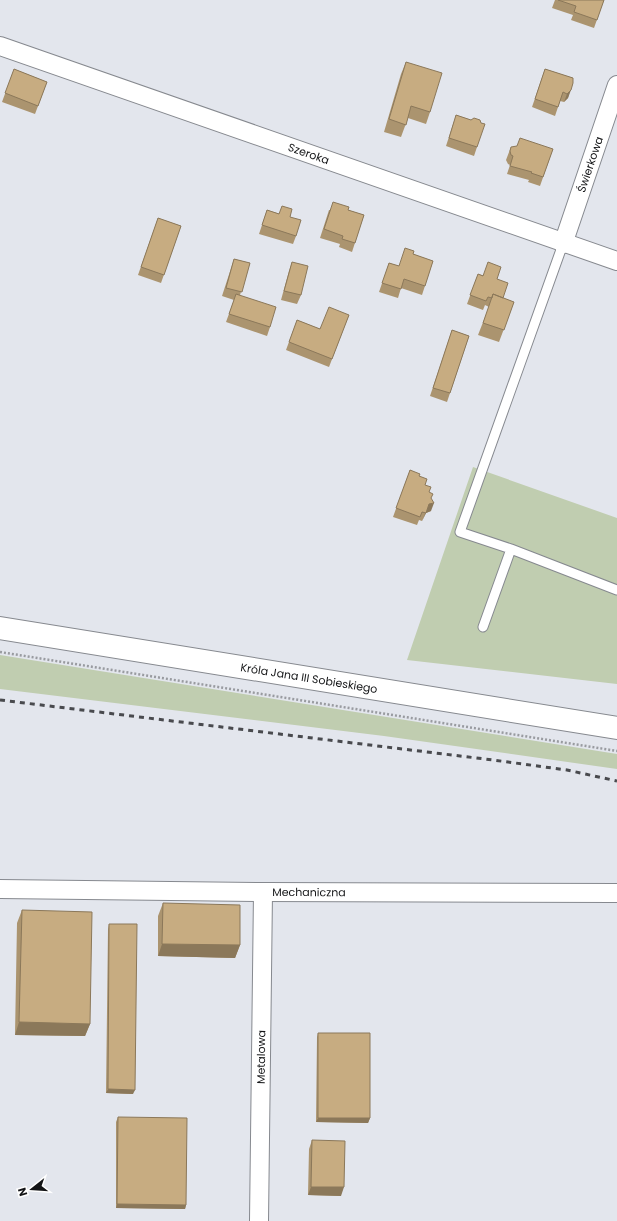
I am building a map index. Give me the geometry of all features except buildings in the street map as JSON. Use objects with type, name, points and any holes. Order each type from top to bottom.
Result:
[{"type":"main road","name":"Króla Jana III Sobieskiego","points":[[0,628],[617,728]]},
{"type":"street","name":"Szeroka","points":[[0,46],[617,262]]},
{"type":"street","name":"Świerkowa","points":[[564,244],[617,85]]},
{"type":"street","name":"Mechaniczna","points":[[0,889],[263,892],[617,893]]},
{"type":"street","name":"Metalowa","points":[[259,1221],[263,892]]},
{"type":"lane","points":[[564,244],[460,532],[511,549],[617,590]]},
{"type":"lane","points":[[483,627],[511,549]]},
{"type":"path","points":[[0,652],[617,751]]},
{"type":"green space","points":[[473,467],[617,518],[617,684],[407,660]]},
{"type":"green space","points":[[0,655],[617,754],[617,769],[384,736],[0,689]]},
{"type":"railway","points":[[0,700],[493,760],[567,770],[617,781]]}]
